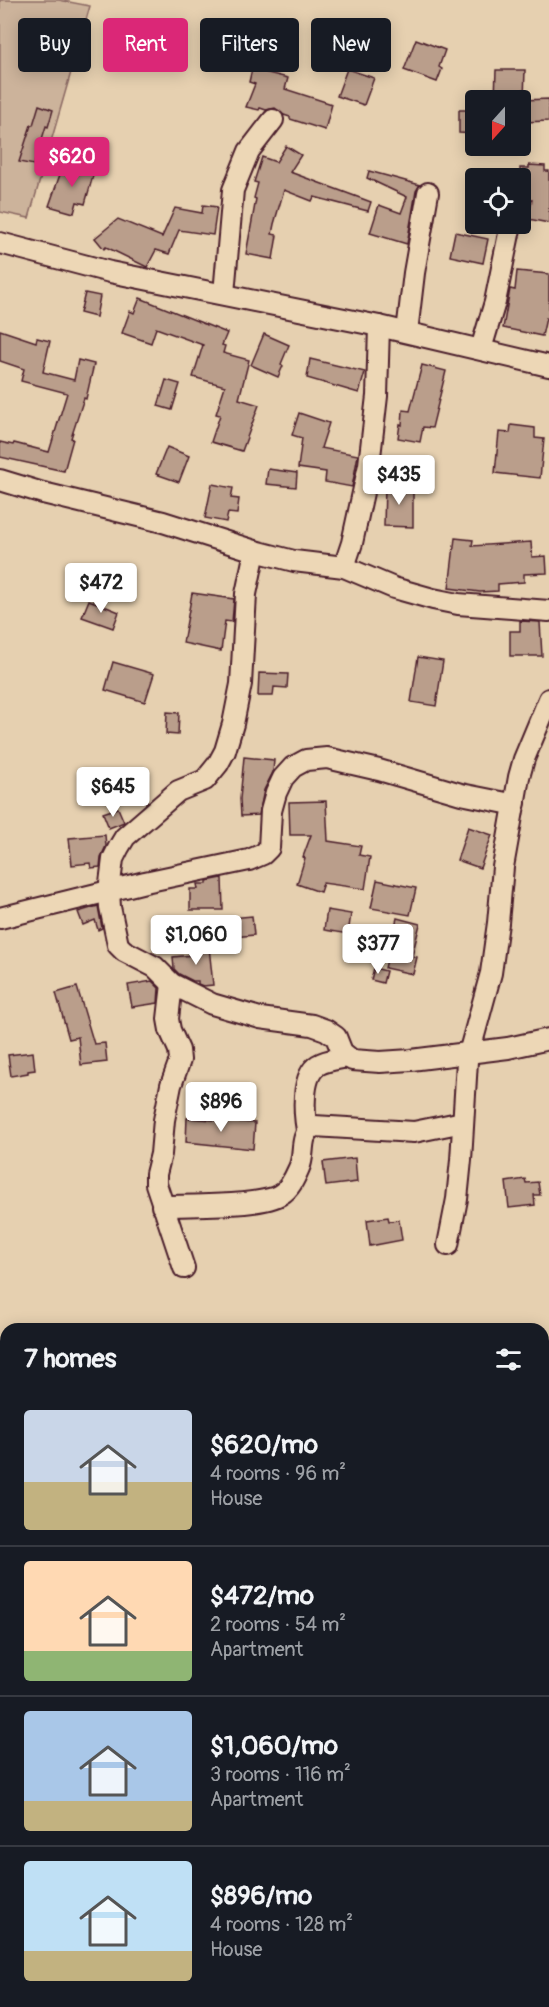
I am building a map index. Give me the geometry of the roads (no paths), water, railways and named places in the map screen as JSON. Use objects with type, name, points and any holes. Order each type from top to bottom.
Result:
[{"type":"street","points":[[224,294],[233,190],[249,151],[273,120]]},
{"type":"street","points":[[407,333],[414,273],[428,193]]},
{"type":"street","points":[[482,349],[495,302],[509,234]]},
{"type":"street","points":[[0,243],[110,272],[379,326],[549,366]]},
{"type":"street","points":[[344,567],[352,543],[369,465],[377,396],[379,326]]},
{"type":"street","points":[[0,480],[43,493],[163,522],[294,561],[344,567],[386,585],[433,599],[458,604],[549,610]]},
{"type":"street","points":[[255,551],[246,594],[241,684],[225,751],[205,780],[178,791],[125,837],[113,859],[109,891],[110,907],[118,945],[124,951],[155,967],[172,984],[212,1004],[260,1018],[312,1025],[326,1030],[336,1037],[346,1057]]},
{"type":"street","points":[[448,1245],[457,1199],[469,1052],[490,973],[498,923],[503,867],[524,759],[549,699]]},
{"type":"street","points":[[0,918],[249,860],[263,854],[269,848],[271,811],[283,778],[293,767],[306,760],[327,759],[379,770],[461,794],[515,803]]},
{"type":"street","points":[[172,984],[168,1019],[180,1054],[164,1119],[156,1184],[184,1268]]},
{"type":"street","points":[[162,1206],[247,1203],[281,1194],[293,1180],[301,1164],[307,1130],[304,1105],[308,1081],[318,1065],[346,1057],[359,1061],[380,1062],[411,1060],[508,1048],[549,1040]]},
{"type":"street","points":[[307,1130],[314,1126],[323,1126],[414,1132],[463,1122]]}]
